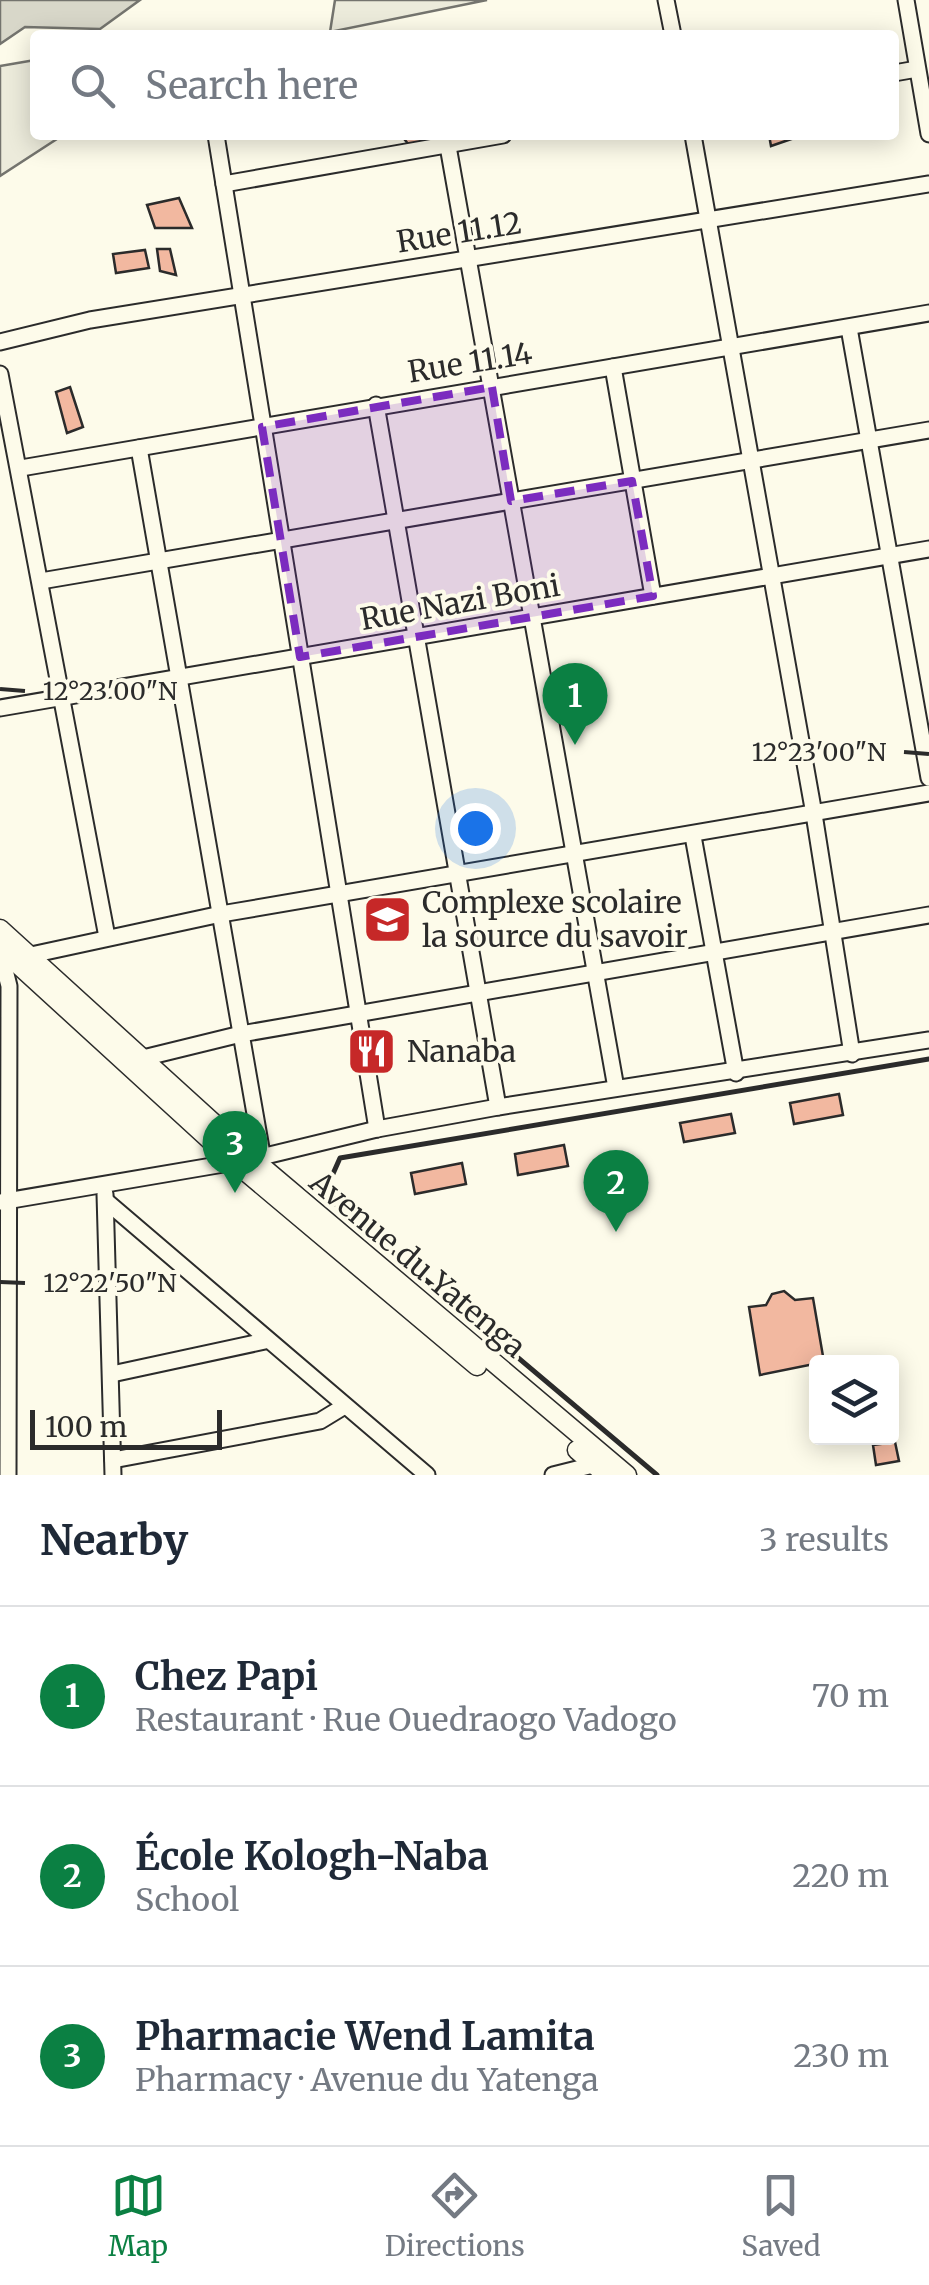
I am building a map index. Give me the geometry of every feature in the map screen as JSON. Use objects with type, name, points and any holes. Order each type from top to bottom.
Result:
[{"type":"main road","name":"Avenue du Yatenga","points":[[0,929],[250,1158]]},
{"type":"main road","name":"Avenue du Yatenga","points":[[0,949],[250,1158],[603,1466],[627,1475]]},
{"type":"street","points":[[666,0],[672,30]]},
{"type":"street","points":[[906,0],[929,134]]},
{"type":"street","points":[[899,72],[918,69]]},
{"type":"street","points":[[217,140],[376,1129]]},
{"type":"street","points":[[224,184],[442,140]]},
{"type":"street","points":[[447,140],[616,1088]]},
{"type":"street","points":[[694,140],[814,814],[852,1054]]},
{"type":"street","name":"Rue 11.12","points":[[0,342],[90,320],[240,294],[929,184]]},
{"type":"street","name":"Rue 11.14","points":[[21,468],[929,313]]},
{"type":"street","points":[[849,328],[929,778]]},
{"type":"street","points":[[613,367],[653,596]]},
{"type":"street","points":[[0,374],[21,468],[106,936]]},
{"type":"street","points":[[376,405],[498,1107]]},
{"type":"street","points":[[42,581],[929,430]]},
{"type":"street","points":[[139,448],[241,1034],[250,1158]]},
{"type":"street","name":"Rue Nazi Boni","points":[[0,708],[929,548]]},
{"type":"street","points":[[31,955],[221,914],[929,793]]},
{"type":"street","points":[[693,836],[736,1073]]},
{"type":"street","points":[[143,1058],[241,1034],[929,916]]},
{"type":"street","points":[[0,949],[9,986],[4,1201],[8,1475]]},
{"type":"street","points":[[9,986],[18,975],[32,978]]},
{"type":"street","points":[[4,1201],[104,1194],[376,1129],[929,1040]]},
{"type":"street","points":[[104,1194],[265,1340],[427,1475]]},
{"type":"street","points":[[104,1194],[113,1468],[320,1422],[342,1406]]},
{"type":"street","points":[[112,1374],[265,1340]]},
{"type":"street","points":[[553,1475],[603,1466]]},
{"type":"highlighted area","points":[[492,387],[511,501],[632,481],[653,596],[300,657],[262,427]]},
{"type":"shaded area","points":[[0,0],[140,0],[100,29],[25,27],[0,44]]},
{"type":"shaded area","points":[[335,0],[487,0],[340,30],[330,30]]},
{"type":"shaded area","points":[[30,61],[30,140],[55,140],[0,176],[0,66]]},
{"type":"building","points":[[179,198],[192,228],[155,228],[147,205]]},
{"type":"building","points":[[157,249],[170,249],[176,275],[160,271]]},
{"type":"building","points":[[145,250],[149,268],[116,273],[113,254]]},
{"type":"building","points":[[70,387],[83,427],[67,433],[56,392]]},
{"type":"building","points":[[839,1094],[843,1115],[794,1124],[790,1103]]},
{"type":"building","points":[[731,1114],[735,1133],[684,1142],[680,1123]]},
{"type":"building","points":[[564,1145],[568,1166],[518,1175],[515,1154]]},
{"type":"building","points":[[462,1163],[466,1184],[415,1194],[411,1173]]},
{"type":"building","points":[[784,1291],[795,1300],[813,1298],[823,1355],[809,1355],[809,1365],[760,1375],[749,1307],[766,1305],[772,1294]]},
{"type":"building","points":[[873,1445],[896,1445],[899,1461],[876,1465]]},
{"type":"wall","points":[[657,1475],[324,1194],[340,1158],[929,1059]]},
{"type":"place","name":"Chez Papi","points":[[575,745]]},
{"type":"place","name":"Complexe scolaire la source du savoir","points":[[387,919]]},
{"type":"place","name":"Nanaba","points":[[372,1051]]},
{"type":"place","name":"Pharmacie Wend Lamita","points":[[235,1193]]},
{"type":"place","name":"École Kologh-Naba","points":[[616,1232]]}]
